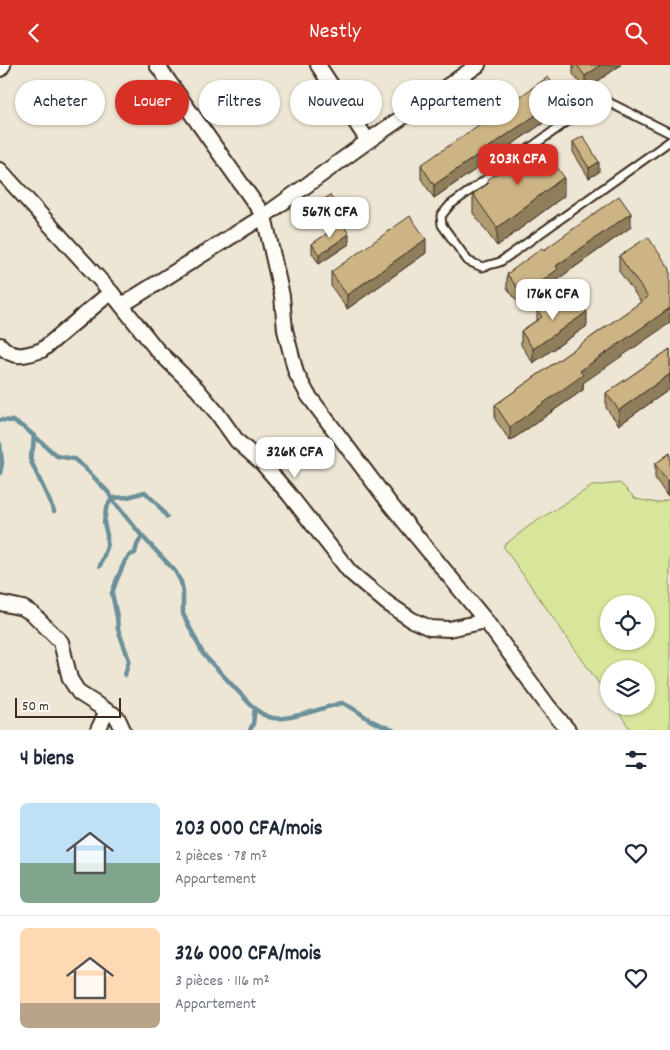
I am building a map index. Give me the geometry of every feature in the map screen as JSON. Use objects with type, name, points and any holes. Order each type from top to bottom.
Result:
[{"type":"street","points":[[0,69],[3,65]]},
{"type":"street","points":[[157,65],[264,217],[282,296],[286,330],[296,373],[308,395],[390,504],[486,621],[548,706],[568,730]]},
{"type":"street","points":[[318,65],[368,141]]},
{"type":"street","points":[[122,305],[264,217],[368,141],[478,65]]},
{"type":"street","points":[[0,170],[122,305],[157,350],[197,389],[218,413],[237,441],[262,463],[350,571],[392,607],[412,621],[430,629],[449,629],[486,621]]},
{"type":"street","points":[[0,345],[6,352],[16,356],[28,355],[42,350],[111,293]]},
{"type":"street","points":[[0,603],[23,608],[33,614],[54,635],[61,643],[70,679],[79,693],[113,714],[118,719],[123,730]]},
{"type":"street","points":[[98,730],[107,711]]},
{"type":"lane","points":[[670,133],[600,99],[450,205],[441,216],[442,225],[468,261],[482,267],[500,262],[670,141]]},
{"type":"green space","points":[[620,483],[636,499],[657,503],[670,499],[669,730],[631,730],[620,715],[655,715],[655,660],[600,660],[600,685],[503,546],[529,526],[592,486]]},
{"type":"building","points":[[577,65],[601,65],[585,76]]},
{"type":"building","points":[[529,90],[529,120],[434,185],[421,165],[479,125],[519,125],[519,97]]},
{"type":"building","points":[[583,136],[599,162],[589,168],[573,142]]},
{"type":"building","points":[[543,147],[564,177],[497,228],[473,194],[489,183],[487,180],[524,155],[527,159]]},
{"type":"building","points":[[330,195],[343,213],[331,221],[319,203]]},
{"type":"building","points":[[619,196],[631,213],[556,266],[558,269],[523,295],[507,274]]},
{"type":"building","points":[[410,216],[426,239],[347,295],[331,272]]},
{"type":"building","points":[[342,223],[349,234],[319,255],[312,244]]},
{"type":"building","points":[[648,237],[670,269],[670,308],[580,371],[583,375],[510,427],[495,405],[648,297],[619,256]]},
{"type":"building","points":[[574,294],[587,312],[533,349],[521,331],[542,317],[537,310],[549,302],[554,308]]},
{"type":"building","points":[[670,349],[670,374],[619,410],[606,393]]},
{"type":"building","points":[[670,453],[670,479],[667,481],[655,464]]},
{"type":"waterway","points":[[0,420],[13,421],[25,428],[57,456],[74,459],[108,492],[142,536],[175,571],[183,591],[183,614],[203,654],[258,711],[270,717],[280,718],[297,716],[342,703],[393,730]]},
{"type":"waterway","points":[[34,436],[30,459],[54,511]]},
{"type":"waterway","points":[[0,444],[2,463],[0,473]]},
{"type":"waterway","points":[[100,566],[107,547],[104,523],[106,509],[112,498],[128,497],[145,492],[167,517]]},
{"type":"waterway","points":[[125,675],[129,660],[118,629],[112,593],[125,561],[130,555],[135,553],[142,536]]},
{"type":"waterway","points":[[250,730],[253,724],[255,708]]}]
